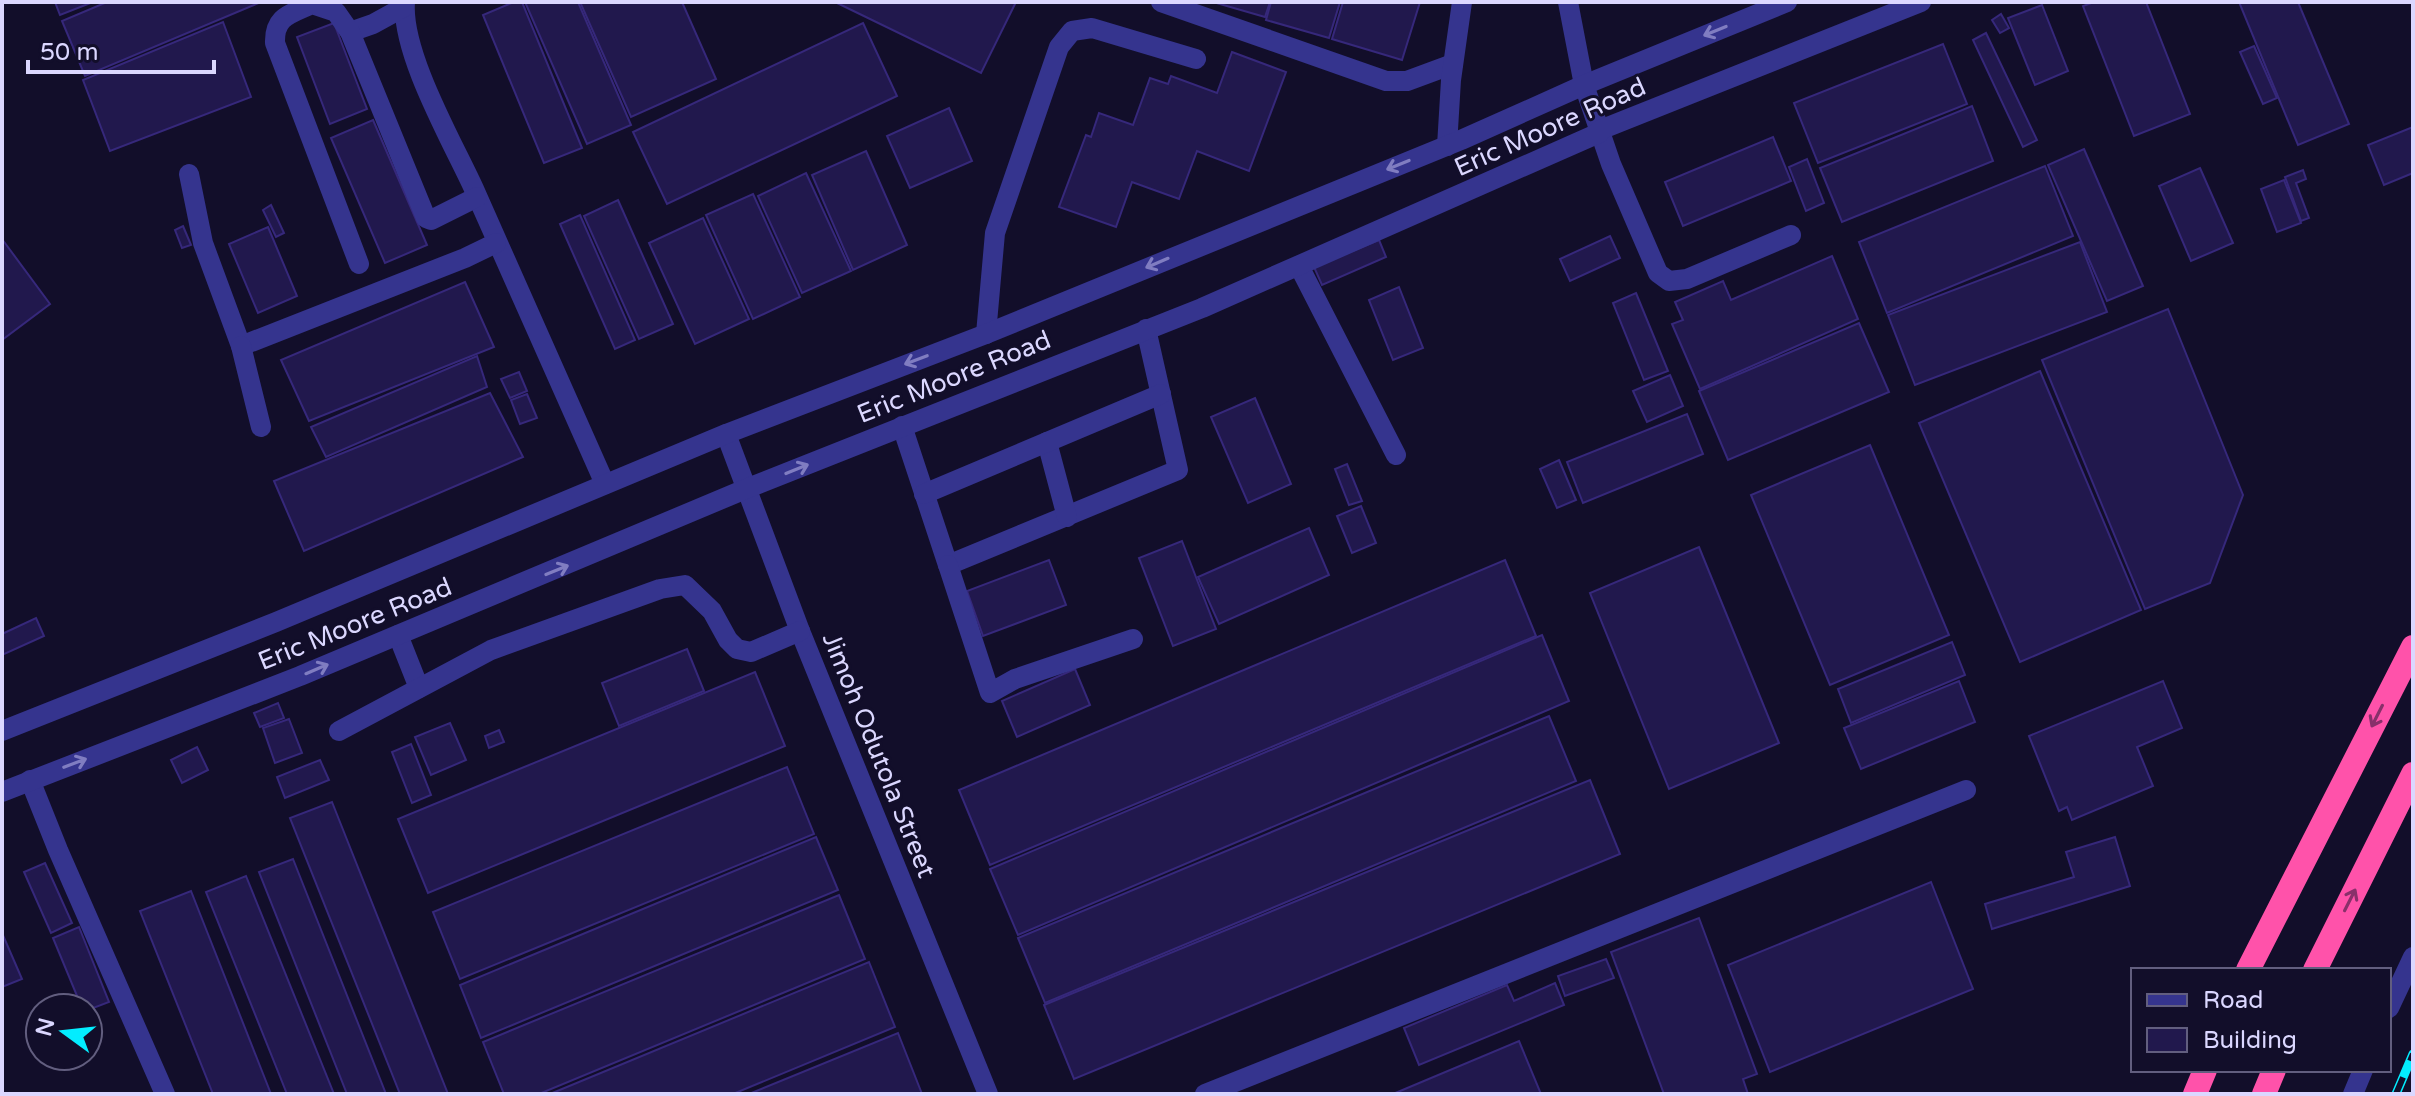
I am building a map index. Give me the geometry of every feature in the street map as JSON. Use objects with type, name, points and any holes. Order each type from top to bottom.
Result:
[{"type":"highway","points":[[2249,968],[2413,647]]},
{"type":"highway","points":[[2316,968],[2413,774]]},
{"type":"highway","points":[[2195,1094],[2204,1072]]},
{"type":"highway","points":[[2264,1094],[2273,1072]]},
{"type":"street","points":[[1161,2],[1386,81],[1407,81],[1453,64]]},
{"type":"street","points":[[1447,146],[1453,64],[1462,2]]},
{"type":"street","points":[[1568,2],[1584,85],[1611,164],[1658,273],[1669,281],[1687,279],[1791,235]]},
{"type":"street","name":"Eric Moore Road","points":[[2,731],[276,622],[726,434],[986,334],[1447,146],[1584,85],[1787,2]]},
{"type":"street","name":"Eric Moore Road","points":[[2,792],[300,676],[748,488],[1146,329],[1299,266],[1600,130],[1921,2]]},
{"type":"street","points":[[359,264],[275,43],[274,30],[283,19],[312,4],[336,12],[350,32],[426,218],[431,220],[477,197]]},
{"type":"street","points":[[350,32],[373,24],[404,4],[405,22],[421,76],[605,484]]},
{"type":"street","points":[[986,334],[995,233],[1059,47],[1072,31],[1092,28],[1196,59]]},
{"type":"street","points":[[189,174],[203,243],[241,346],[261,427]]},
{"type":"street","points":[[241,346],[496,243]]},
{"type":"street","points":[[1299,266],[1396,455]]},
{"type":"street","points":[[948,565],[1178,470],[1146,329]]},
{"type":"street","points":[[924,494],[1161,394]]},
{"type":"street","points":[[902,426],[990,693],[1015,679],[1133,639]]},
{"type":"street","name":"Jimoh Odutola Street","points":[[726,434],[800,631],[988,1094]]},
{"type":"street","points":[[1047,442],[1067,517]]},
{"type":"street","points":[[339,731],[491,650],[660,589],[685,585],[712,611],[728,640],[737,649],[751,652],[800,631]]},
{"type":"street","points":[[398,635],[419,688]]},
{"type":"street","points":[[30,780],[165,1094]]},
{"type":"street","points":[[1205,1094],[1966,790]]},
{"type":"street","points":[[2391,1004],[2413,957]]},
{"type":"street","points":[[2353,1094],[2362,1072]]},
{"type":"building","points":[[55,2],[93,2],[60,15]]},
{"type":"building","points":[[107,2],[261,2],[85,76],[62,21]]},
{"type":"building","points":[[514,2],[522,2],[582,148],[544,163],[483,15]]},
{"type":"building","points":[[525,2],[578,2],[631,125],[587,144]]},
{"type":"building","points":[[580,2],[682,2],[716,79],[631,117]]},
{"type":"building","points":[[835,2],[1016,2],[981,73]]},
{"type":"building","points":[[1213,2],[1270,2],[1265,17]]},
{"type":"building","points":[[1271,2],[1340,2],[1329,38],[1266,20]]},
{"type":"building","points":[[1343,2],[1420,2],[1402,60],[1332,39]]},
{"type":"building","points":[[2094,2],[2146,2],[2190,114],[2134,136],[2083,6]]},
{"type":"building","points":[[2239,2],[2298,2],[2349,124],[2298,145]]},
{"type":"building","points":[[2042,5],[2068,71],[2035,85],[2008,18]]},
{"type":"building","points":[[2001,14],[2009,28],[2000,33],[1992,20]]},
{"type":"building","points":[[223,22],[251,97],[110,151],[83,80]]},
{"type":"building","points":[[334,23],[367,109],[330,124],[297,37]]},
{"type":"building","points":[[863,23],[897,96],[667,204],[633,132]]},
{"type":"building","points":[[1986,33],[2037,140],[2023,147],[1973,40]]},
{"type":"building","points":[[1943,44],[1967,104],[1818,163],[1794,103]]},
{"type":"building","points":[[2254,46],[2277,98],[2263,104],[2240,52]]},
{"type":"building","points":[[1232,52],[1286,72],[1249,171],[1197,151],[1179,199],[1132,182],[1116,227],[1059,207],[1086,135],[1091,137],[1099,113],[1133,125],[1150,78],[1168,84],[1171,76],[1217,93]]},
{"type":"building","points":[[1972,106],[1993,161],[1842,222],[1820,168]]},
{"type":"building","points":[[949,108],[972,161],[910,188],[887,136]]},
{"type":"building","points":[[373,120],[427,245],[385,263],[331,138]]},
{"type":"building","points":[[2413,127],[2413,173],[2384,185],[2368,145]]},
{"type":"building","points":[[1773,137],[1791,181],[1683,226],[1665,182]]},
{"type":"building","points":[[2084,149],[2143,286],[2107,301],[2048,165]]},
{"type":"building","points":[[866,151],[907,245],[853,270],[812,175]]},
{"type":"building","points":[[1807,159],[1824,203],[1806,211],[1789,167]]},
{"type":"building","points":[[2045,166],[2073,236],[1887,313],[1859,242]]},
{"type":"building","points":[[2200,168],[2233,243],[2191,261],[2159,186]]},
{"type":"building","points":[[2303,170],[2306,179],[2296,183],[2309,218],[2301,221],[2285,177]]},
{"type":"building","points":[[806,173],[851,271],[802,293],[758,196]]},
{"type":"building","points":[[2284,180],[2301,223],[2277,232],[2261,189]]},
{"type":"building","points":[[753,194],[800,297],[753,319],[706,215]]},
{"type":"building","points":[[618,200],[673,324],[639,339],[584,216]]},
{"type":"building","points":[[271,205],[284,233],[276,237],[263,210]]},
{"type":"building","points":[[580,215],[635,340],[615,349],[560,224]]},
{"type":"building","points":[[703,218],[749,319],[695,344],[649,243]]},
{"type":"building","points":[[183,226],[191,245],[182,248],[175,230]]},
{"type":"building","points":[[268,227],[297,296],[258,313],[229,244]]},
{"type":"building","points":[[1610,236],[1620,258],[1570,281],[1560,259]]},
{"type":"building","points":[[2,239],[50,304],[2,340]]},
{"type":"building","points":[[1379,240],[1386,257],[1322,285],[1314,267]]},
{"type":"building","points":[[2080,242],[2107,312],[1915,385],[1888,315]]},
{"type":"building","points":[[1832,256],[1858,319],[1700,389],[1672,324],[1683,320],[1675,302],[1723,281],[1731,300]]},
{"type":"building","points":[[465,282],[494,347],[309,421],[281,360]]},
{"type":"building","points":[[1399,287],[1423,348],[1393,360],[1369,300]]},
{"type":"building","points":[[1636,293],[1668,371],[1644,380],[1613,303]]},
{"type":"building","points":[[2168,309],[2243,495],[2210,583],[2145,609],[2042,360]]},
{"type":"building","points":[[1859,323],[1889,392],[1728,460],[1699,391]]},
{"type":"building","points":[[477,356],[487,387],[326,457],[311,427]]},
{"type":"building","points":[[2040,371],[2141,610],[2020,662],[1919,423]]},
{"type":"building","points":[[519,372],[527,391],[510,398],[501,379]]},
{"type":"building","points":[[1670,375],[1683,406],[1647,422],[1633,391]]},
{"type":"building","points":[[490,393],[523,457],[304,551],[274,481]]},
{"type":"building","points":[[527,394],[537,418],[520,424],[511,400]]},
{"type":"building","points":[[1255,398],[1291,484],[1248,503],[1211,417]]},
{"type":"building","points":[[1687,414],[1703,454],[1583,503],[1567,462]]},
{"type":"building","points":[[1870,445],[1949,635],[1830,685],[1751,495]]},
{"type":"building","points":[[1559,460],[1576,500],[1557,508],[1540,469]]},
{"type":"building","points":[[1347,464],[1362,501],[1349,505],[1335,469]]},
{"type":"building","points":[[1361,506],[1376,543],[1352,553],[1337,516]]},
{"type":"building","points":[[1309,528],[1329,575],[1219,624],[1198,577]]},
{"type":"building","points":[[1182,541],[1216,629],[1173,646],[1139,558]]},
{"type":"building","points":[[1699,547],[1779,743],[1669,789],[1590,593]]},
{"type":"building","points":[[1049,560],[1066,605],[983,636],[967,591]]},
{"type":"building","points":[[1505,560],[1536,636],[990,865],[959,790]]},
{"type":"building","points":[[36,618],[44,636],[2,655],[2,634]]},
{"type":"building","points":[[1542,635],[1569,701],[1018,935],[990,869]]},
{"type":"building","points":[[1952,642],[1965,675],[1851,723],[1838,689]]},
{"type":"building","points":[[687,649],[704,691],[619,726],[602,683]]},
{"type":"building","points":[[1075,669],[1090,705],[1017,737],[1002,701]]},
{"type":"building","points":[[755,672],[785,746],[428,893],[398,819]]},
{"type":"building","points":[[1959,681],[1975,722],[1861,769],[1844,728]]},
{"type":"building","points":[[2163,681],[2182,728],[2137,747],[2153,786],[2072,820],[2067,807],[2059,811],[2029,736]]},
{"type":"building","points":[[278,703],[284,718],[260,727],[254,713]]},
{"type":"building","points":[[1549,716],[1576,781],[1045,1003],[1018,938]]},
{"type":"building","points":[[289,719],[302,753],[275,763],[263,728]]},
{"type":"building","points":[[450,723],[466,760],[431,775],[415,737]]},
{"type":"building","points":[[499,730],[504,742],[489,748],[485,736]]},
{"type":"building","points":[[411,744],[431,795],[412,803],[392,752]]},
{"type":"building","points":[[197,747],[208,770],[182,783],[171,760]]},
{"type":"building","points":[[320,760],[329,780],[285,798],[277,777]]},
{"type":"building","points":[[787,767],[814,834],[460,979],[433,912]]},
{"type":"building","points":[[1590,780],[1620,854],[1074,1079],[1044,1005]]},
{"type":"building","points":[[332,802],[448,1094],[400,1094],[290,818]]},
{"type":"building","points":[[816,837],[838,890],[481,1038],[460,985]]},
{"type":"building","points":[[2115,837],[2130,886],[1992,929],[1985,904],[2074,877],[2066,852]]},
{"type":"building","points":[[293,859],[386,1094],[347,1094],[259,872]]},
{"type":"building","points":[[45,863],[72,923],[51,933],[24,872]]},
{"type":"building","points":[[246,876],[334,1094],[287,1094],[206,892]]},
{"type":"building","points":[[1931,882],[1973,989],[1770,1072],[1728,965]]},
{"type":"building","points":[[191,891],[271,1094],[213,1094],[140,911]]},
{"type":"building","points":[[839,895],[865,959],[539,1094],[504,1094],[483,1042]]},
{"type":"building","points":[[1699,918],[1757,1074],[1743,1079],[1748,1094],[1664,1094],[1611,952]]},
{"type":"building","points":[[79,927],[109,1002],[104,1004],[104,992],[75,992],[53,938]]},
{"type":"building","points":[[2,933],[22,979],[2,987]]},
{"type":"building","points":[[1606,959],[1614,978],[1565,996],[1558,976]]},
{"type":"building","points":[[869,962],[895,1027],[733,1094],[550,1094]]},
{"type":"building","points":[[1555,983],[1564,1005],[1419,1065],[1404,1028],[1507,985],[1514,1001]]},
{"type":"building","points":[[898,1033],[922,1094],[749,1094]]},
{"type":"building","points":[[1519,1041],[1541,1094],[1393,1094]]},
{"type":"railway","points":[[2396,1094],[2413,1054]]}]
